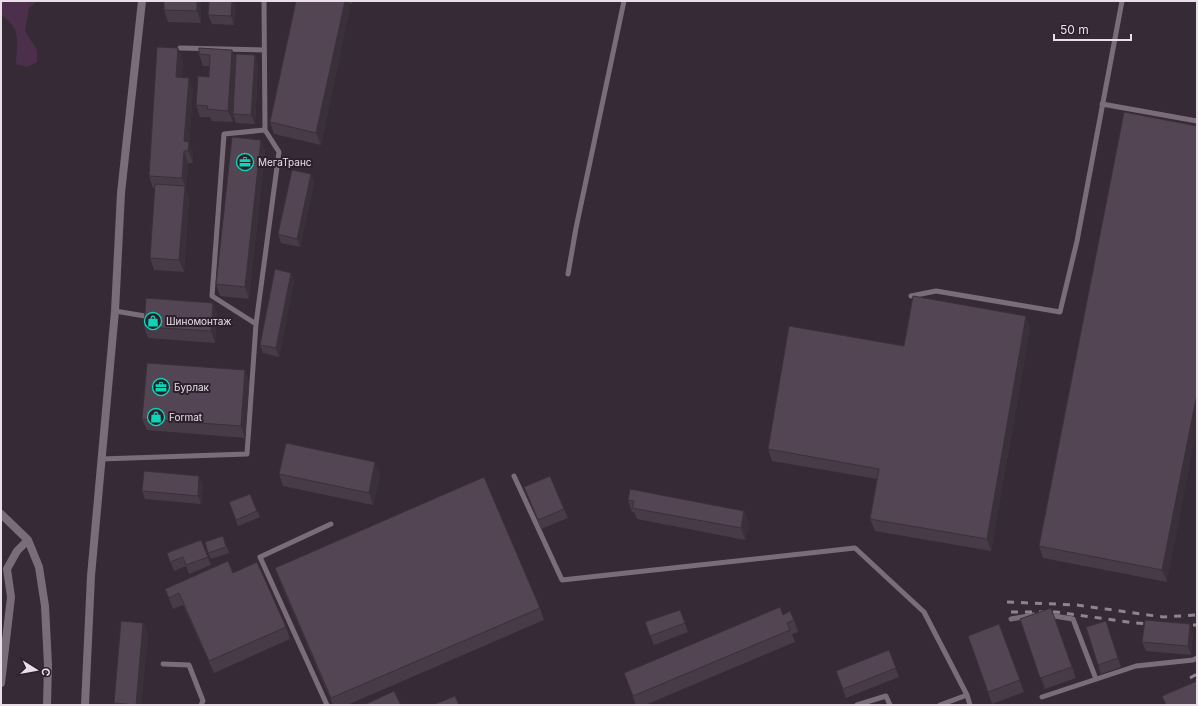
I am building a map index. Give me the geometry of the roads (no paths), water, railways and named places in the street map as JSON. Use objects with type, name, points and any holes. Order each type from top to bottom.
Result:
[{"type":"street","points":[[85,705],[91,576],[115,311],[121,193],[142,1]]},
{"type":"street","points":[[1,514],[28,540],[39,567],[45,606],[48,665],[47,705]]},
{"type":"street","points":[[1,683],[11,597],[7,569],[17,551],[28,540]]},
{"type":"lane","points":[[101,459],[247,454],[256,324],[279,152],[265,130],[264,1]]},
{"type":"lane","points":[[568,274],[576,228],[624,1]]},
{"type":"lane","points":[[911,296],[936,291],[1060,312],[1077,241],[1122,1]]},
{"type":"lane","points":[[180,48],[264,50]]},
{"type":"lane","points":[[1102,104],[1197,121]]},
{"type":"lane","points":[[256,324],[212,296],[224,134],[265,130]]},
{"type":"lane","points":[[115,311],[145,316]]},
{"type":"lane","points":[[514,476],[562,580],[855,548],[924,612],[967,694],[970,705]]},
{"type":"lane","points":[[327,705],[260,557],[331,524]]},
{"type":"lane","points":[[1044,614],[1073,619],[1096,679]]},
{"type":"lane","points":[[1011,619],[1038,615]]},
{"type":"lane","points":[[1042,696],[1136,666],[1193,660],[1197,658]]},
{"type":"lane","points":[[163,664],[189,665],[203,701],[201,705]]},
{"type":"lane","points":[[940,705],[967,694]]},
{"type":"lane","points":[[857,705],[886,696],[890,705]]},
{"type":"railway","points":[[1007,602],[1077,605],[1163,617],[1197,615]]},
{"type":"railway","points":[[1011,612],[1056,612],[1135,623],[1155,624]]},
{"type":"railway","points":[[1179,625],[1197,625]]},
{"type":"railway","points":[[1190,678],[1197,674]]},
{"type":"place","name":"МегаТранс","points":[[245,162]]},
{"type":"place","name":"Шиномонтаж","points":[[153,321]]},
{"type":"place","name":"Бурлак","points":[[161,387]]},
{"type":"place","name":"Format","points":[[156,417]]}]
